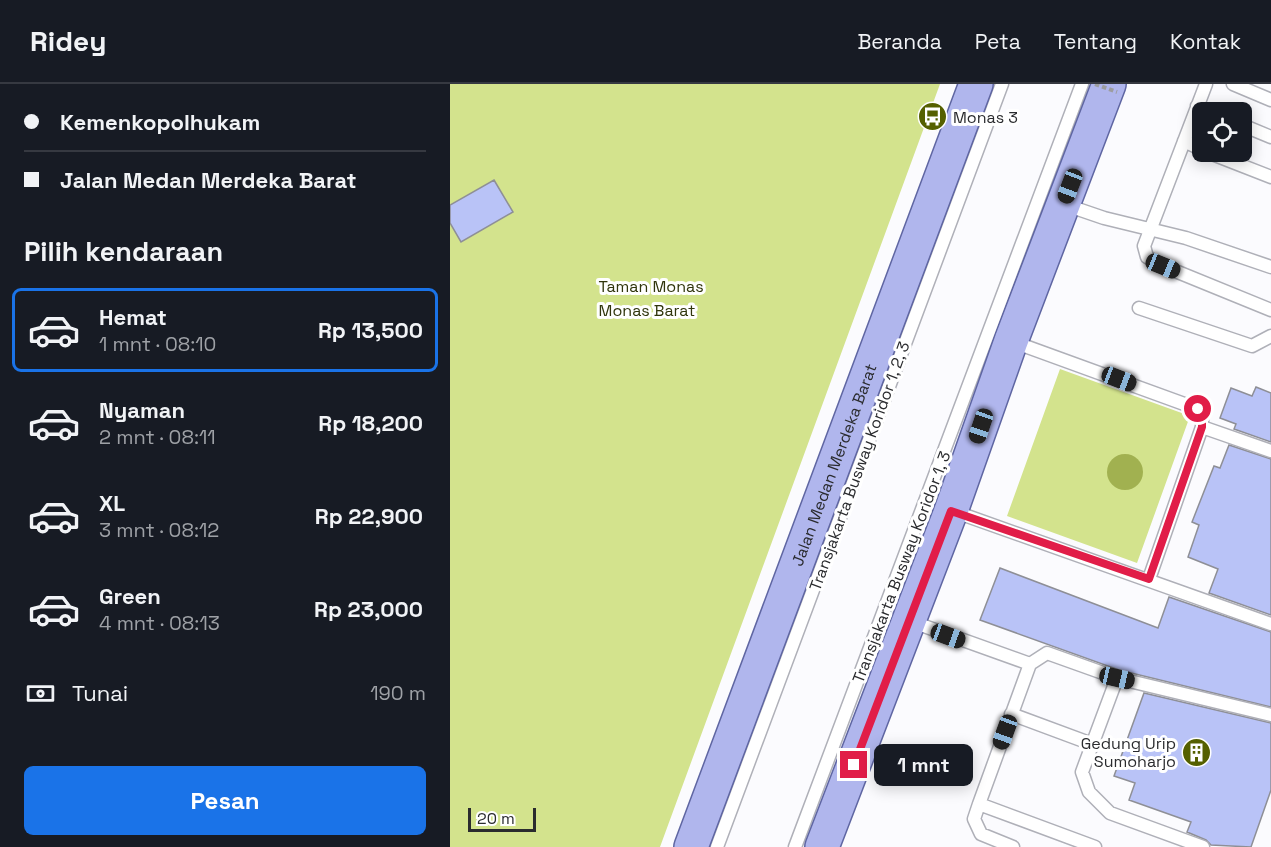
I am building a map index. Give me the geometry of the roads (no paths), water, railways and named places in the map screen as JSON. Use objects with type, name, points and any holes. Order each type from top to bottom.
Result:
[{"type":"main road","name":"Jalan Medan Merdeka Barat","points":[[691,847],[976,84]]},
{"type":"main road","points":[[822,847],[951,511],[1011,341],[1113,88]]},
{"type":"lane","name":"Transjakarta Busway Koridor 1, 2, 3","points":[[717,847],[1002,84]]},
{"type":"lane","name":"Transjakarta Busway Koridor 1, 3","points":[[795,847],[1082,84]]},
{"type":"lane","points":[[1198,102],[1206,84]]},
{"type":"lane","points":[[1233,84],[1271,100]]},
{"type":"lane","points":[[1192,119],[1153,229],[1144,246],[1147,257],[1163,266],[1271,310]]},
{"type":"lane","points":[[1252,129],[1271,137]]},
{"type":"lane","points":[[1184,141],[1192,145]]},
{"type":"lane","points":[[1233,162],[1271,177]]},
{"type":"lane","points":[[1064,205],[1104,218],[1153,229],[1271,267]]},
{"type":"lane","points":[[1139,308],[1252,346],[1271,336]]},
{"type":"lane","points":[[1011,341],[1198,409],[1202,414],[1202,427],[1149,579]]},
{"type":"lane","points":[[1202,427],[1271,451]]},
{"type":"lane","points":[[951,511],[1149,579],[1271,624]]},
{"type":"lane","points":[[909,621],[1030,664]]},
{"type":"lane","points":[[1013,847],[981,834],[974,819],[1030,664],[1047,653],[1117,678],[1271,715]]},
{"type":"lane","points":[[1117,678],[1082,772],[1089,792],[1110,813],[1203,847]]},
{"type":"lane","points":[[1011,714],[1092,744]]},
{"type":"lane","points":[[979,804],[1095,847]]},
{"type":"place","name":"Monas 3","points":[[932,117]]},
{"type":"place","name":"Gedung Urip Sumoharjo","points":[[1197,752]]},
{"type":"park label","name":"Taman Monas","points":[[651,286]]},
{"type":"park label","name":"Monas Barat","points":[[647,310]]}]
